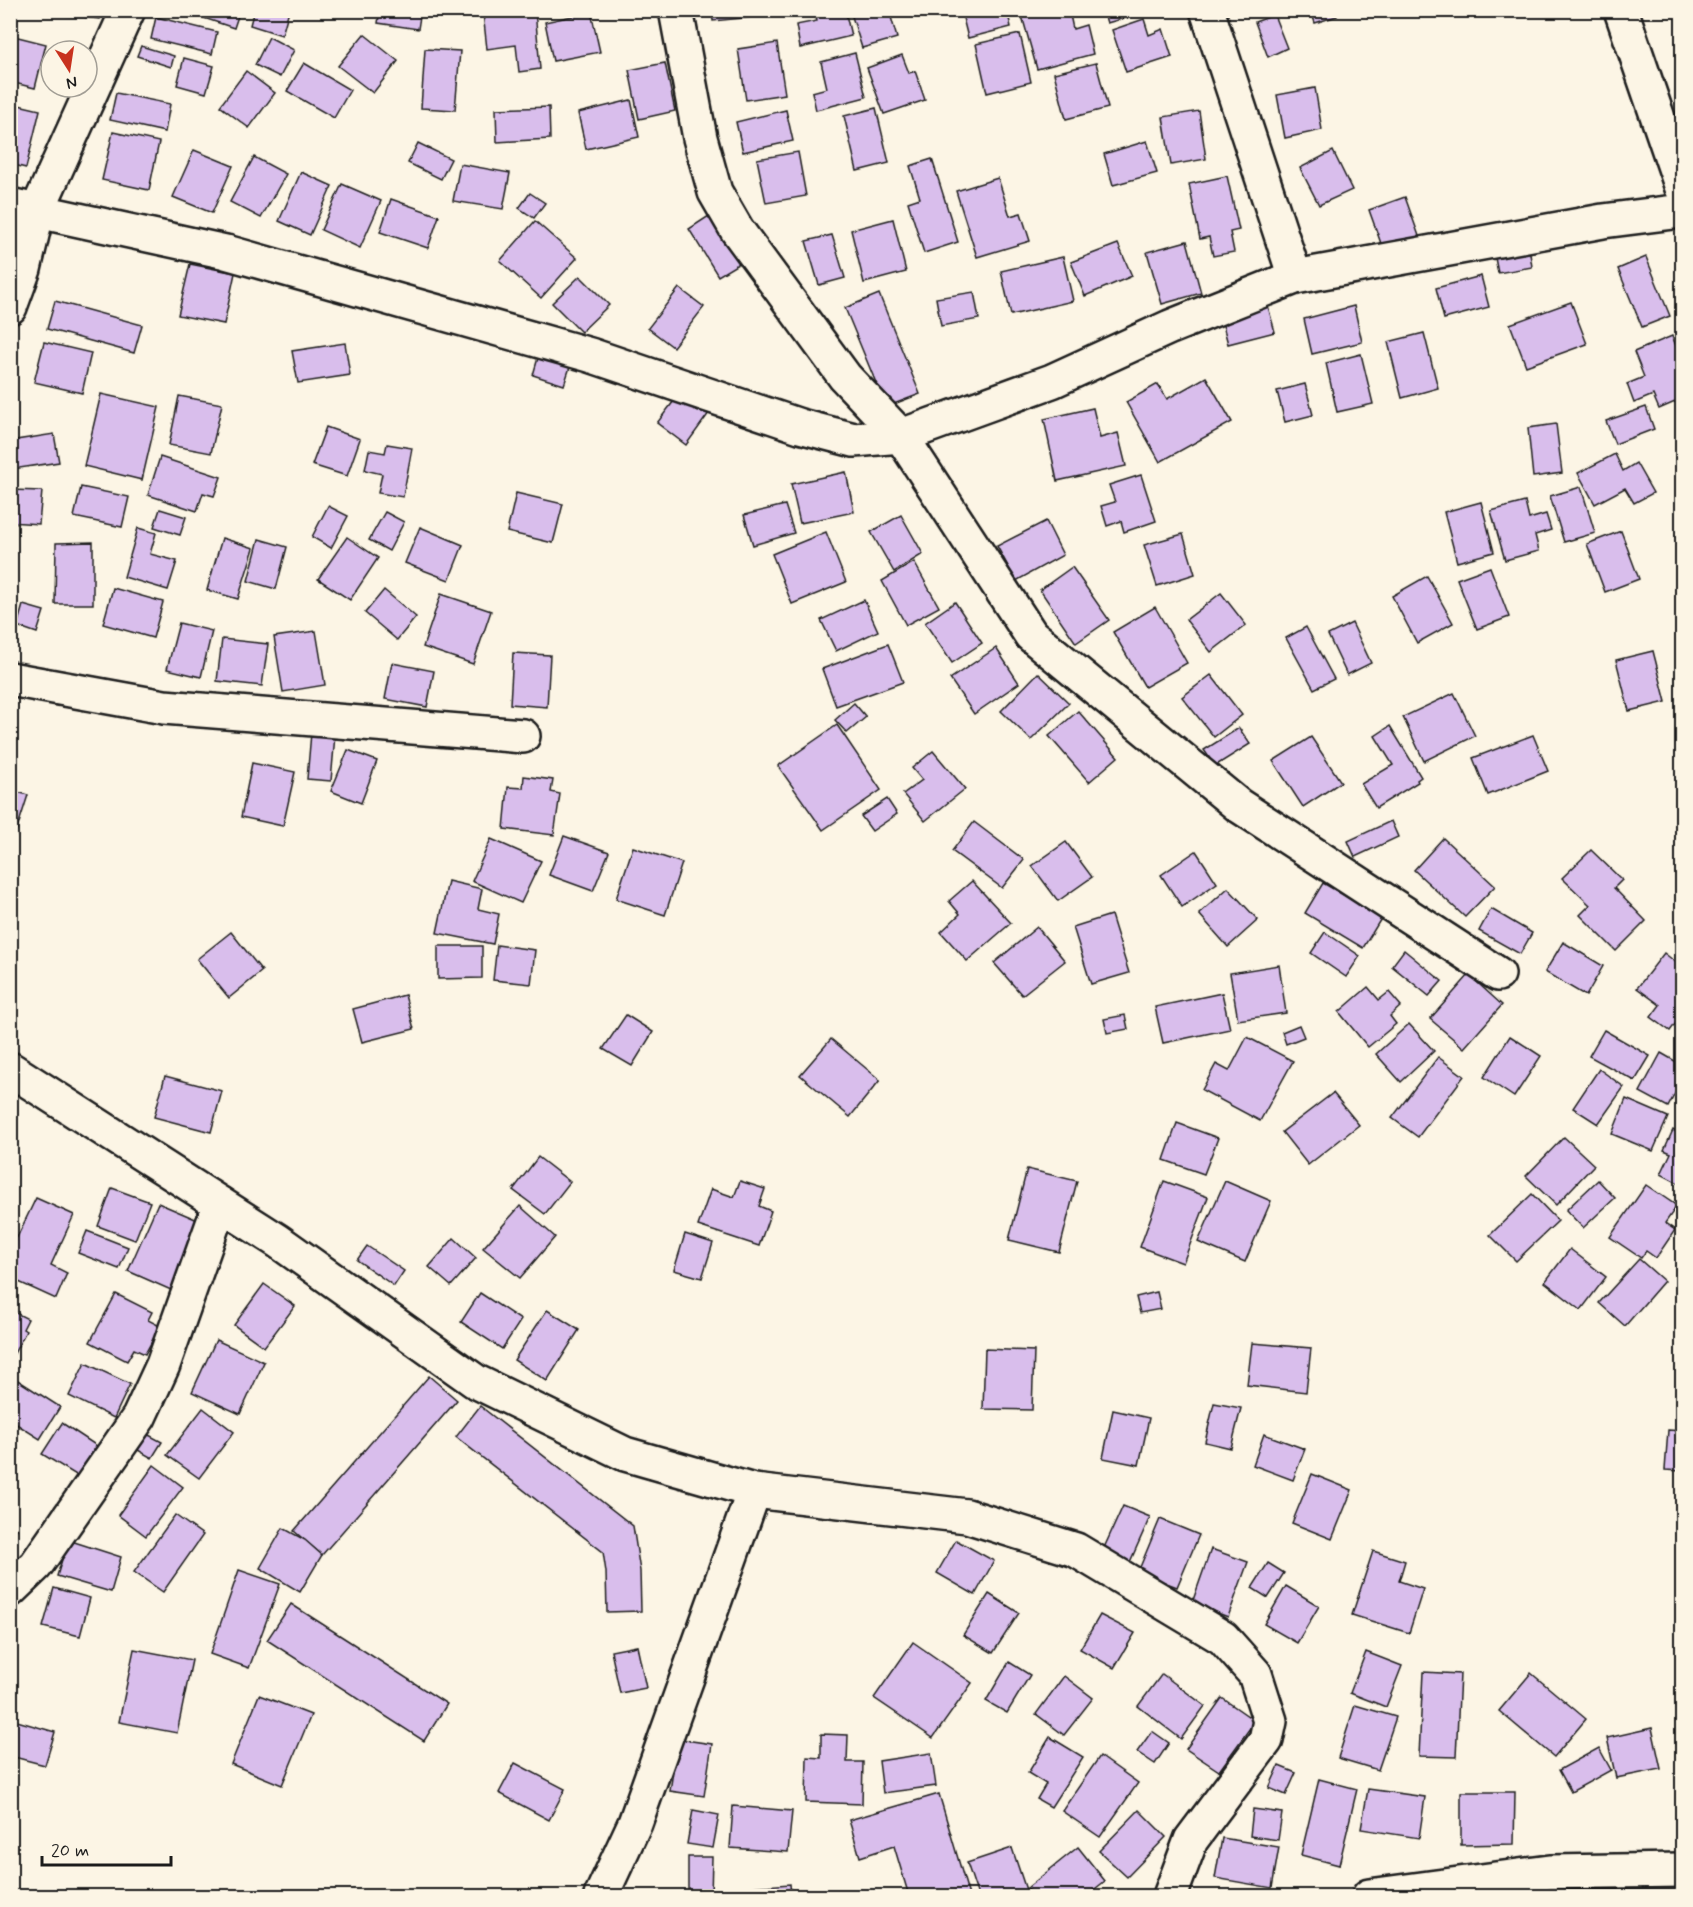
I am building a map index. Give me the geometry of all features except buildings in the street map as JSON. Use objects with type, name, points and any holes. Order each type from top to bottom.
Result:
[{"type":"street","points":[[10,307],[24,269],[24,207],[128,10]]},
{"type":"street","points":[[676,10],[700,138],[715,192],[737,230],[764,263],[845,377],[901,436],[1031,635],[1238,805],[1498,974]]},
{"type":"street","points":[[1207,10],[1295,277]]},
{"type":"street","points":[[1621,10],[1683,188]]},
{"type":"street","points":[[24,207],[237,255],[590,355],[800,426],[854,440],[901,436],[1052,381],[1170,327],[1295,277],[1603,221],[1683,211]]},
{"type":"street","points":[[10,680],[164,707],[523,736]]},
{"type":"street","points":[[10,1069],[278,1241],[475,1381],[625,1454],[754,1491],[967,1516],[1076,1550],[1223,1638],[1255,1674],[1270,1721],[1266,1740],[1191,1840],[1170,1896]]},
{"type":"street","points":[[10,1590],[36,1565],[139,1417],[163,1365],[220,1204]]},
{"type":"street","points":[[601,1896],[644,1802],[754,1491]]},
{"type":"street","points":[[1369,1896],[1550,1872],[1683,1870]]}]
